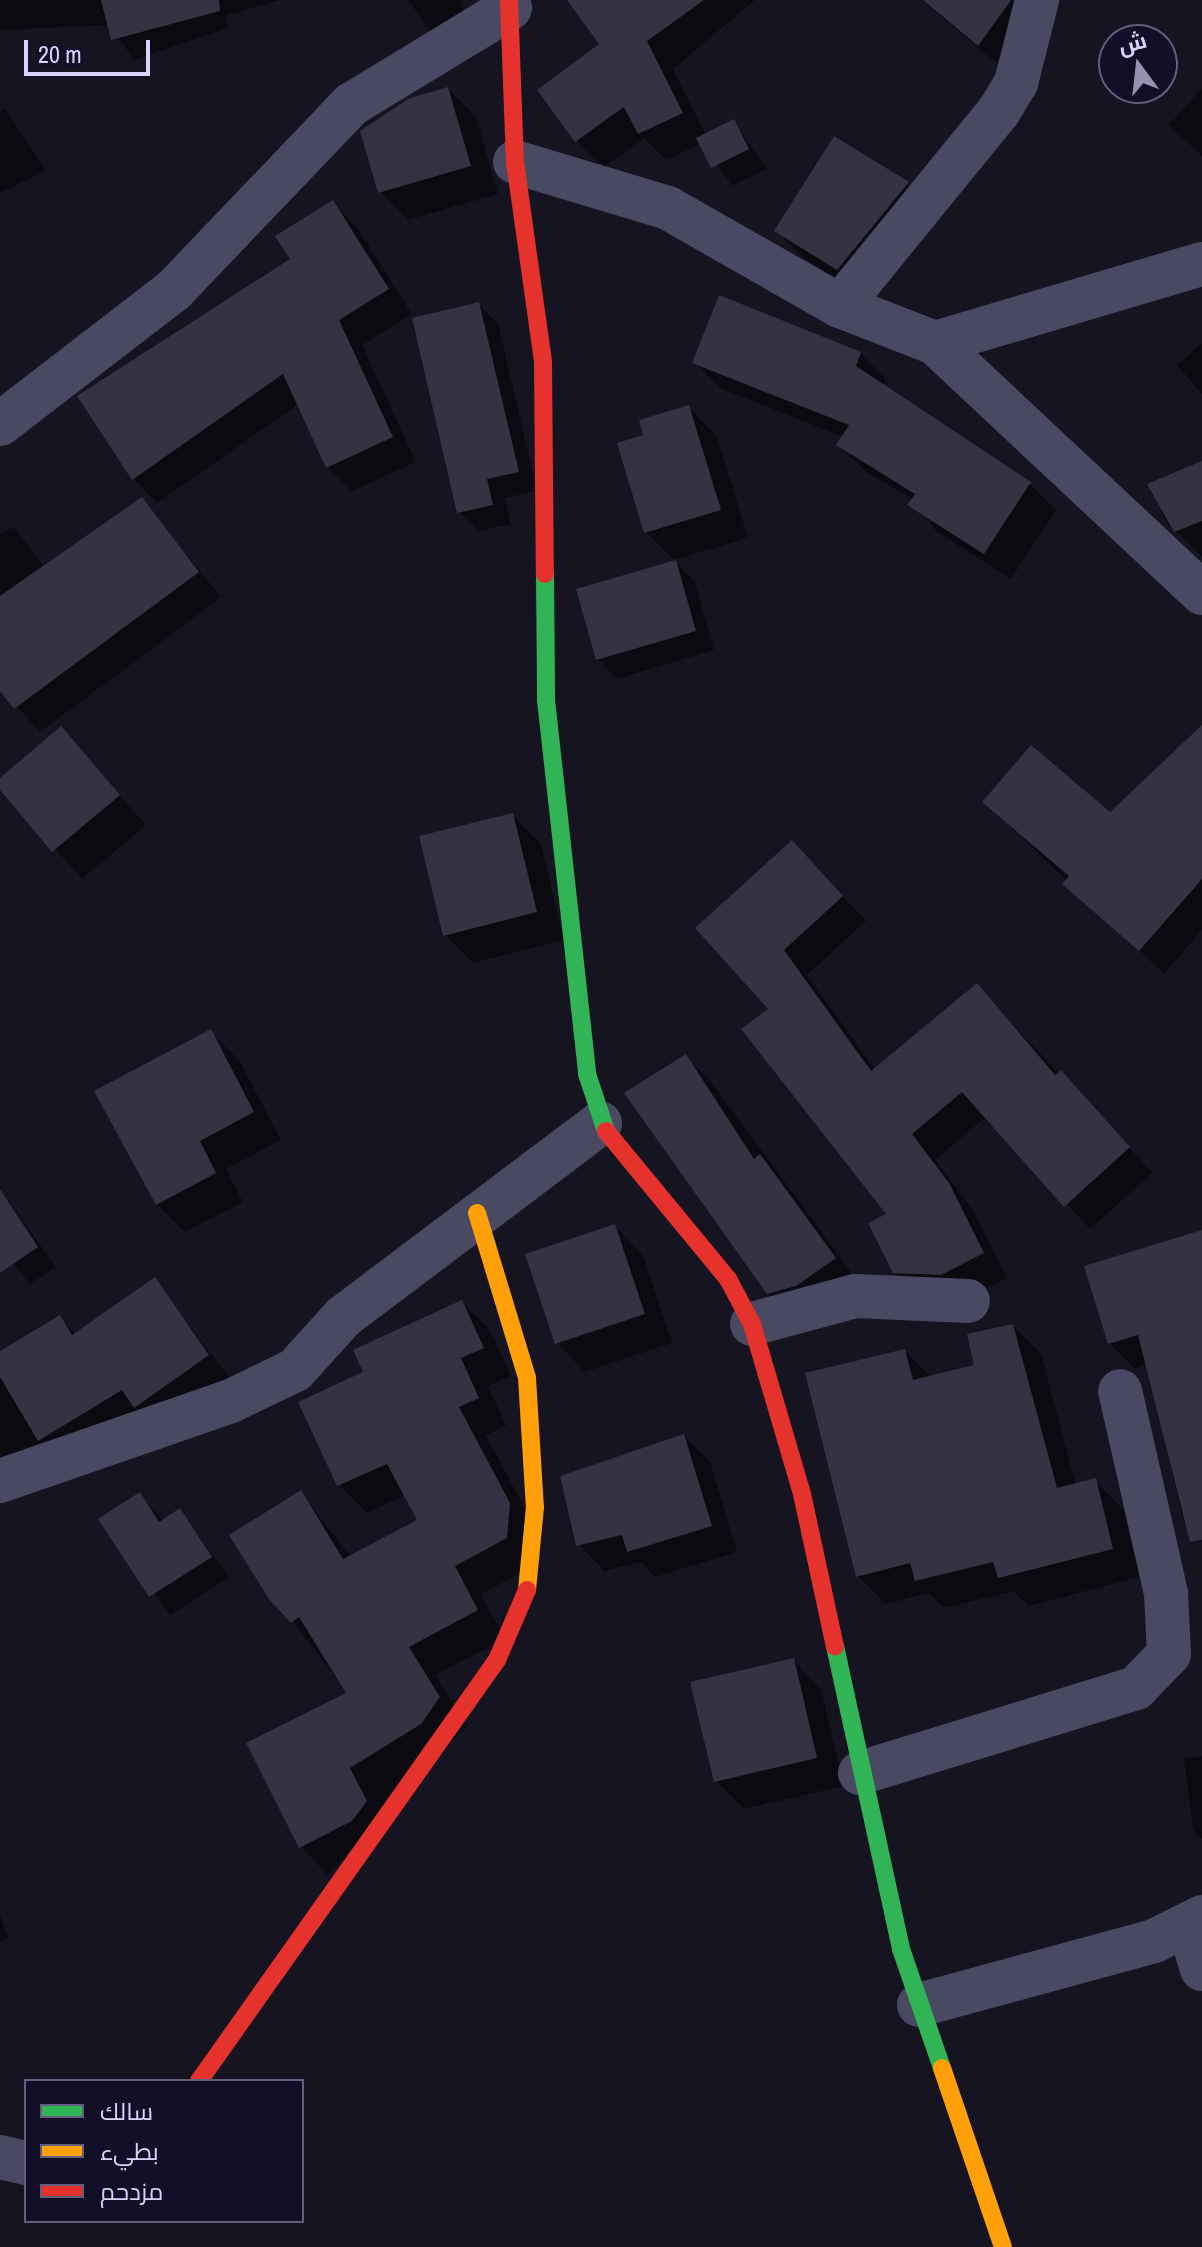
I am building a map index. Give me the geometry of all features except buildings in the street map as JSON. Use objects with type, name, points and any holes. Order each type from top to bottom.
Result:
[{"type":"street","points":[[840,306],[999,111],[1016,83],[1037,0]]},
{"type":"street","points":[[510,4],[515,162],[543,362],[546,700],[555,812],[600,1123],[728,1279],[752,1324],[802,1494],[860,1773],[919,2005],[1003,2247]]},
{"type":"street","points":[[0,424],[173,291],[352,104],[510,4]]},
{"type":"street","points":[[515,162],[668,208],[840,306],[935,343],[1202,593]]},
{"type":"street","points":[[935,343],[1202,264]]},
{"type":"street","points":[[0,1481],[231,1401],[295,1370],[343,1317],[600,1123]]},
{"type":"street","points":[[200,2079],[497,1660],[527,1595],[535,1507],[527,1378],[477,1213]]},
{"type":"street","points":[[752,1324],[855,1296],[968,1301]]},
{"type":"street","points":[[860,1773],[1136,1688],[1169,1654],[1166,1593],[1120,1391]]},
{"type":"street","points":[[919,2005],[1196,1922],[1202,1969]]},
{"type":"street","points":[[0,2157],[24,2163]]},
{"type":"traffic: fast","points":[[545,574],[546,700],[587,1074],[606,1131]]},
{"type":"traffic: fast","points":[[835,1646],[901,1949],[942,2068]]},
{"type":"traffic: slow","points":[[477,1213],[527,1378],[535,1507],[527,1590]]},
{"type":"traffic: slow","points":[[942,2068],[1003,2247]]},
{"type":"traffic: jam","points":[[509,0],[515,162],[543,362],[545,574]]},
{"type":"traffic: jam","points":[[606,1131],[728,1279],[752,1324],[802,1494],[835,1646]]},
{"type":"traffic: jam","points":[[200,2079],[497,1660],[527,1590]]}]
